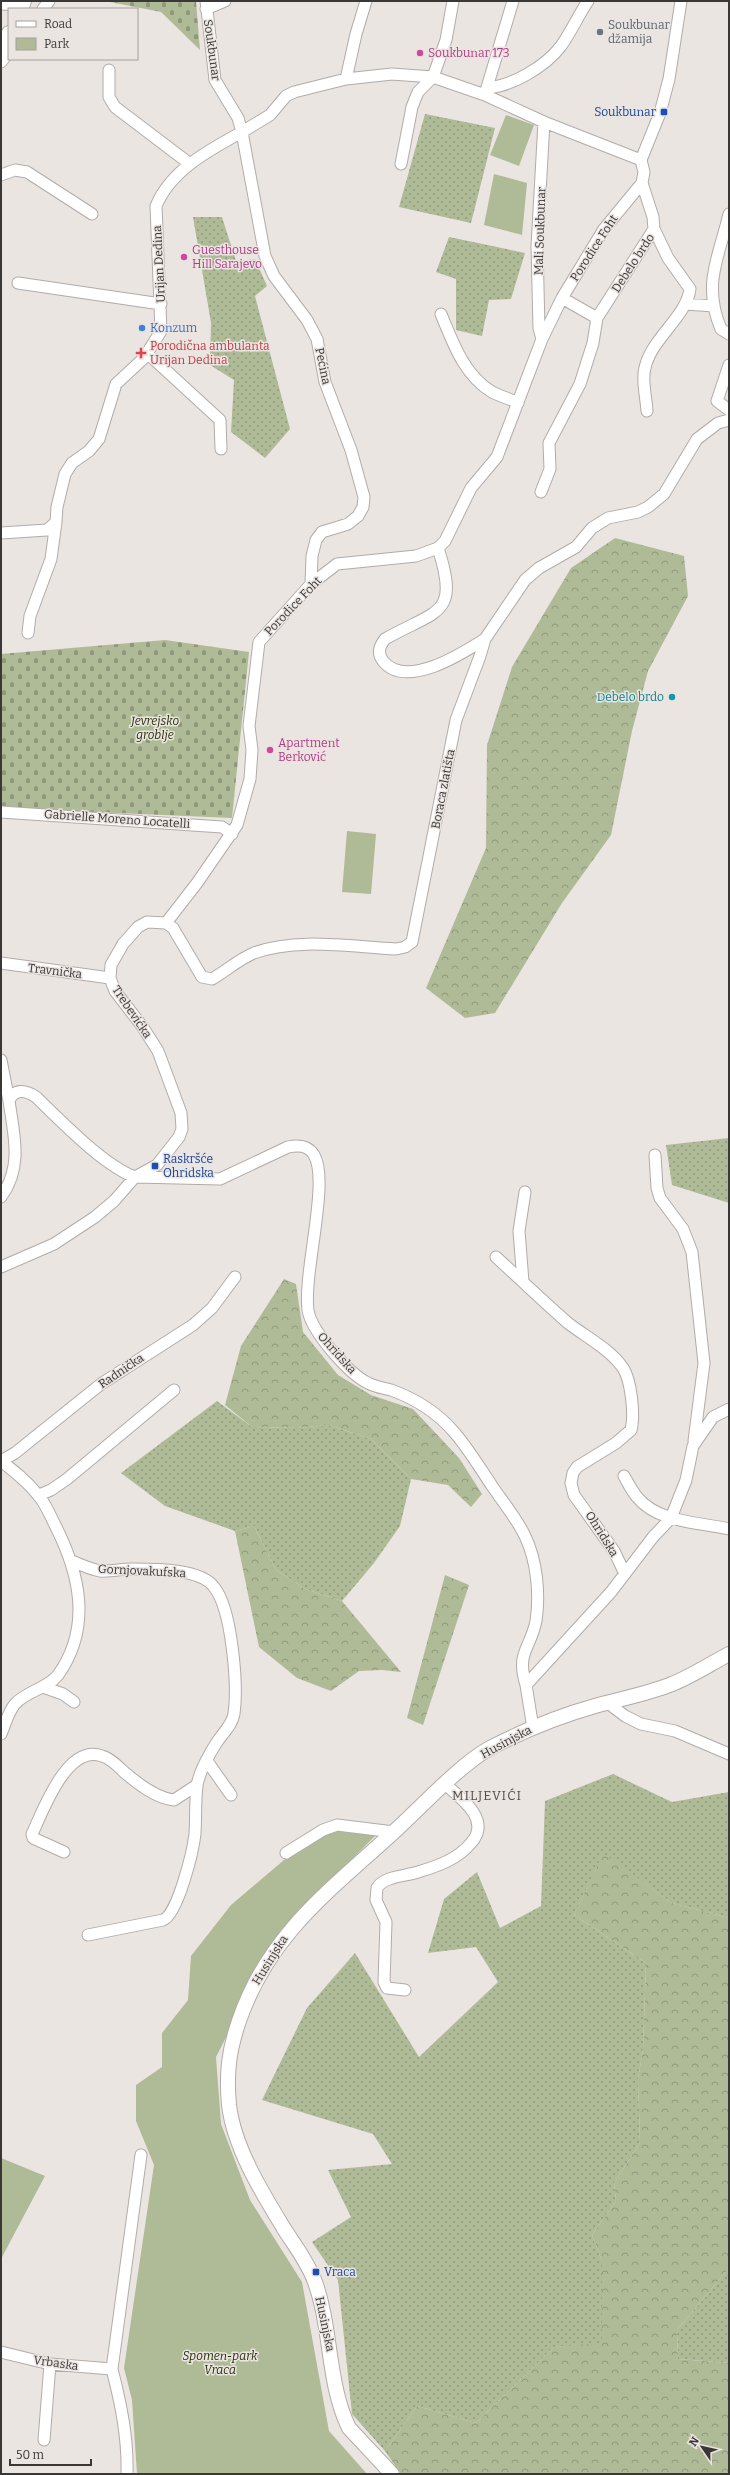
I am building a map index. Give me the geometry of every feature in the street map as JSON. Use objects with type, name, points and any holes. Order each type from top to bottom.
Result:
[{"type":"main road","points":[[1,46],[8,35]]},
{"type":"main road","name":"Husinjska","points":[[392,2474],[348,2425],[339,2403],[328,2333],[314,2279],[279,2220],[246,2157],[229,2107],[227,2071],[230,2050],[247,1996],[269,1957],[302,1916],[445,1784],[487,1750],[533,1728],[608,1702],[672,1684],[729,1654]]},
{"type":"street","name":"Soukbunar","points":[[225,1],[206,5],[214,80],[238,118],[242,132]]},
{"type":"street","points":[[346,78],[356,34],[366,1]]},
{"type":"street","points":[[402,164],[412,107],[418,92],[433,77],[446,40],[453,1]]},
{"type":"street","points":[[486,92],[513,1]]},
{"type":"street","points":[[486,92],[502,87],[531,71],[554,54],[588,1]]},
{"type":"street","points":[[642,183],[644,172],[641,160],[660,113],[669,79],[681,1]]},
{"type":"street","points":[[1,4],[23,5]]},
{"type":"street","points":[[1,62],[8,53]]},
{"type":"street","points":[[109,70],[108,91],[110,102],[190,164]]},
{"type":"street","points":[[242,132],[270,115],[286,96],[346,78],[392,74],[433,77],[486,92],[544,122],[641,160]]},
{"type":"street","name":"Mali Soukbunar","points":[[542,339],[539,328],[537,246],[544,122]]},
{"type":"street","name":"Urijan Dedina","points":[[28,633],[30,616],[51,559],[57,507],[65,474],[72,463],[89,451],[99,439],[116,384],[147,353],[161,331],[161,304],[157,269],[156,206],[169,183],[190,164],[242,132]]},
{"type":"street","name":"Pećina","points":[[242,132],[265,256],[274,276],[307,320],[317,339],[325,382],[351,450],[364,497],[363,507],[358,516],[348,524],[322,532],[316,540],[312,556],[311,584]]},
{"type":"street","points":[[1,175],[15,170],[28,172],[92,214]]},
{"type":"street","name":"Porodice Foht","points":[[166,923],[232,834],[237,825],[250,779],[252,750],[249,726],[259,642],[311,584],[337,564],[416,556],[438,548],[445,540],[471,488],[497,457],[542,339],[562,298],[604,229],[642,183]]},
{"type":"street","name":"Debelo brdo","points":[[541,492],[550,469],[549,443],[580,384],[593,343],[597,318],[654,229],[653,217],[642,183]]},
{"type":"street","points":[[729,214],[713,265],[711,294],[721,329],[729,334]]},
{"type":"street","points":[[647,410],[644,380],[646,364],[656,344],[685,304],[690,289],[668,258],[654,229]]},
{"type":"street","points":[[18,283],[161,304]]},
{"type":"street","points":[[562,298],[597,318]]},
{"type":"street","points":[[685,304],[714,306]]},
{"type":"street","points":[[441,314],[456,350],[471,374],[492,392],[518,403]]},
{"type":"street","points":[[147,353],[220,420],[221,448]]},
{"type":"street","points":[[729,365],[717,401],[729,410]]},
{"type":"street","name":"Boraca zlatišta","points":[[166,923],[173,928],[202,977],[207,979],[212,979],[254,954],[274,949],[303,945],[396,949],[405,947],[412,942],[456,720],[485,639],[525,580],[539,568],[576,547],[592,528],[608,518],[638,512],[648,507],[664,494],[697,439],[718,423],[729,420]]},
{"type":"street","points":[[1,533],[47,530],[56,522]]},
{"type":"street","name":"Boraca zlatišta","points":[[438,548],[448,580],[445,603],[436,613],[385,639],[379,647],[379,654],[384,662],[392,668],[417,672],[451,660],[485,639]]},
{"type":"street","name":"Gabrielle Moreno Locatelli","points":[[1,812],[222,827],[232,834]]},
{"type":"street","name":"Trebevićka","points":[[1,1267],[54,1244],[95,1217],[114,1201],[135,1177],[157,1165],[170,1152],[179,1137],[182,1122],[176,1097],[158,1051],[142,1026],[115,992],[110,978],[111,965],[116,955],[138,927],[147,922],[166,923]]},
{"type":"street","name":"Travnička","points":[[1,963],[110,978]]},
{"type":"street","points":[[1,1060],[16,1149],[15,1168],[8,1187],[1,1197]]},
{"type":"street","points":[[9,1101],[19,1092],[30,1093],[107,1161],[125,1173],[135,1177]]},
{"type":"street","name":"Ohridska","points":[[135,1177],[220,1179],[288,1147],[296,1145],[306,1147],[314,1154],[318,1165],[320,1183],[310,1257],[308,1311],[315,1328],[358,1376],[369,1384],[418,1401],[453,1431],[525,1535],[534,1561],[537,1589],[536,1621],[522,1657],[521,1669],[526,1685],[533,1728]]},
{"type":"street","points":[[655,1155],[657,1188],[660,1198],[683,1229],[692,1252],[704,1363],[694,1446]]},
{"type":"street","points":[[523,1282],[520,1231],[525,1192]]},
{"type":"street","points":[[496,1257],[523,1282]]},
{"type":"street","name":"Radnička","points":[[1,1461],[15,1453],[101,1384],[193,1325],[212,1308],[236,1277]]},
{"type":"street","name":"Ohridska","points":[[523,1282],[569,1323],[613,1357],[623,1368],[632,1402],[631,1430],[616,1443],[577,1467],[573,1473],[571,1483],[574,1495],[614,1551],[624,1574]]},
{"type":"street","points":[[39,1495],[67,1479],[174,1390]]},
{"type":"street","name":"Ohridska","points":[[526,1685],[624,1574],[653,1537],[671,1518],[686,1480],[694,1446],[713,1417],[729,1409]]},
{"type":"street","points":[[1,1461],[39,1495],[72,1561],[78,1583],[80,1607],[71,1650],[56,1677],[43,1687],[15,1704],[1,1734]]},
{"type":"street","points":[[624,1476],[637,1497],[649,1508],[671,1518],[729,1529]]},
{"type":"street","name":"Gornjovakufska","points":[[72,1561],[88,1568],[102,1571],[131,1569],[191,1574],[214,1586],[222,1600],[231,1636],[234,1666],[234,1714],[207,1761],[197,1785],[195,1836],[185,1880],[169,1916],[163,1920],[88,1935]]},
{"type":"street","points":[[43,1687],[63,1694],[74,1702]]},
{"type":"street","points":[[608,1702],[625,1716],[641,1724],[675,1731],[729,1754]]},
{"type":"street","points":[[64,1852],[37,1842],[33,1838],[32,1834],[57,1781],[75,1761],[92,1755],[102,1755],[147,1789],[168,1799],[174,1800],[181,1797],[197,1785]]},
{"type":"street","points":[[207,1761],[231,1795]]},
{"type":"street","points":[[405,1990],[387,1988],[384,1982],[386,1922],[376,1900],[377,1888],[386,1880],[420,1872],[452,1859],[464,1852],[474,1840],[478,1822],[475,1813],[445,1784]]},
{"type":"street","points":[[286,1853],[323,1830],[337,1825],[394,1832]]},
{"type":"street","points":[[127,2474],[126,2441],[120,2398],[112,2369],[141,2155]]},
{"type":"street","name":"Vrbaska","points":[[1,2352],[50,2364],[112,2369]]},
{"type":"street","points":[[44,2440],[50,2364]]},
{"type":"green space","points":[[105,1],[196,1],[200,50],[161,12]]},
{"type":"green space","points":[[425,114],[495,128],[471,223],[399,207]]},
{"type":"green space","points":[[506,115],[534,125],[519,166],[490,155]]},
{"type":"green space","points":[[494,174],[527,183],[522,235],[484,225]]},
{"type":"green space","points":[[193,217],[222,217],[236,261],[255,259],[267,286],[255,296],[290,429],[265,458],[231,432],[234,380],[210,365],[211,323]]},
{"type":"green space","points":[[449,237],[525,253],[511,299],[489,300],[482,336],[456,330],[456,279],[436,272]]},
{"type":"green space","points":[[615,538],[684,556],[688,596],[648,671],[632,731],[611,835],[562,903],[495,1013],[465,1018],[426,988],[486,848],[487,745],[512,667],[571,568]]},
{"type":"green space","name":"Jevrejsko groblje","points":[[165,640],[249,652],[232,818],[1,808],[1,654]]},
{"type":"green space","points":[[347,831],[376,834],[371,894],[342,892]]},
{"type":"green space","points":[[729,1138],[729,1203],[672,1185],[666,1145]]},
{"type":"green space","points":[[284,1279],[296,1284],[303,1332],[338,1375],[371,1395],[413,1409],[459,1458],[482,1494],[471,1507],[448,1485],[411,1479],[371,1439],[329,1425],[297,1428],[252,1427],[225,1405],[241,1346]]},
{"type":"green space","points":[[217,1401],[252,1427],[297,1428],[329,1425],[371,1439],[411,1479],[400,1526],[374,1563],[342,1601],[305,1589],[276,1570],[254,1526],[235,1531],[165,1506],[121,1473]]},
{"type":"green space","points":[[254,1526],[276,1570],[305,1589],[342,1601],[401,1672],[382,1670],[359,1671],[331,1691],[297,1678],[259,1647],[235,1531]]},
{"type":"green space","points":[[445,1575],[469,1585],[423,1725],[407,1718]]},
{"type":"green space","points":[[613,1774],[672,1802],[729,1792],[729,1918],[672,1903],[603,1854],[574,1915],[646,1963],[643,2049],[638,2079],[640,2143],[614,2183],[616,2201],[592,2235],[602,2261],[602,2344],[554,2347],[476,2423],[417,2406],[385,2451],[352,2414],[338,2280],[312,2242],[351,2217],[328,2170],[392,2164],[373,2134],[262,2100],[307,2008],[355,1953],[419,2057],[498,1982],[476,1947],[428,1953],[444,1899],[477,1872],[500,1928],[541,1906],[545,1801]]},
{"type":"green space","name":"Spomen-park Vraca","points":[[332,1829],[378,1833],[280,1931],[216,2057],[221,2124],[250,2200],[302,2282],[329,2431],[367,2474],[137,2474],[132,2400],[124,2368],[154,2165],[136,2121],[136,2085],[162,2067],[162,2033],[188,2000],[191,1956],[231,1905],[291,1854]]},
{"type":"green space","points":[[603,1853],[672,1903],[729,1918],[729,2268],[677,2330],[678,2359],[729,2363],[729,2474],[401,2474],[385,2451],[417,2406],[476,2423],[554,2347],[602,2343],[602,2261],[592,2235],[616,2201],[614,2183],[640,2143],[638,2079],[643,2049],[646,1963],[574,1915]]},
{"type":"green space","points":[[1,2158],[45,2176],[1,2259]]},
{"type":"green space","points":[[729,2268],[729,2363],[678,2359],[677,2330]]},
{"type":"place","name":"Soukbunar džamija","points":[[600,32]]},
{"type":"place","name":"Soukbunar 173","points":[[420,53]]},
{"type":"place","name":"Soukbunar","points":[[664,112]]},
{"type":"place","name":"Guesthouse Hill Sarajevo","points":[[184,257]]},
{"type":"place","name":"Konzum","points":[[142,328]]},
{"type":"place","name":"Porodična ambulanta Urijan Dedina","points":[[141,353]]},
{"type":"place","name":"Debelo brdo","points":[[672,697]]},
{"type":"place","name":"Apartment Berković","points":[[270,750]]},
{"type":"place","name":"Raskršće Ohridska","points":[[155,1166]]},
{"type":"place","name":"Vraca","points":[[316,2272]]},
{"type":"district","name":"MILJEVIĆI","points":[[487,1795]]}]
